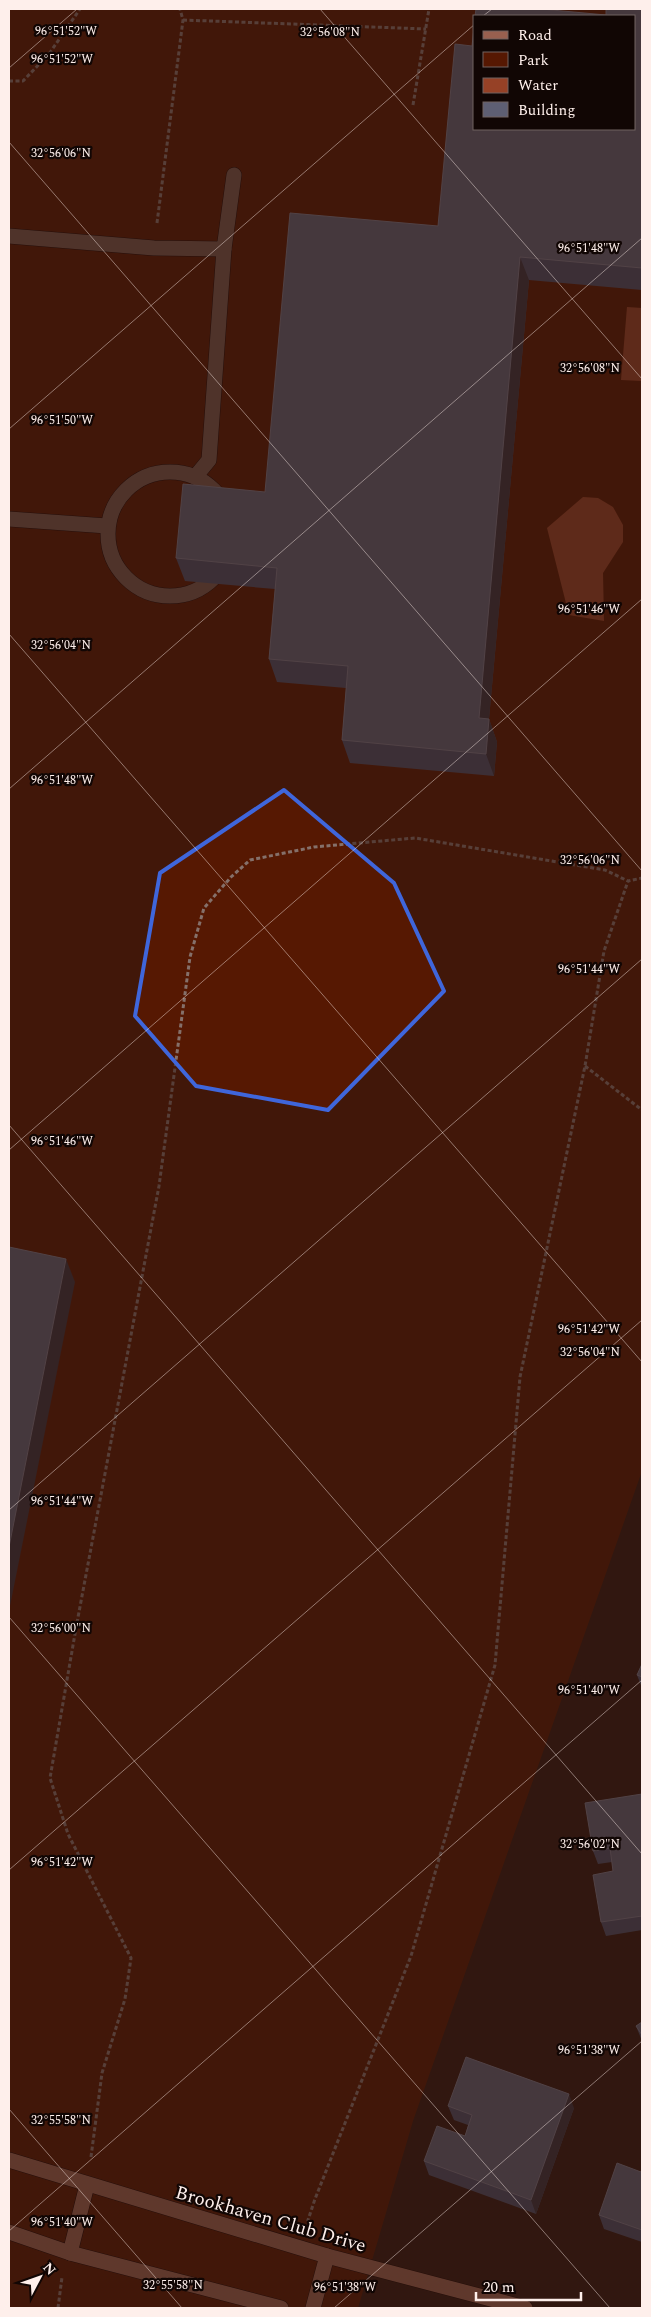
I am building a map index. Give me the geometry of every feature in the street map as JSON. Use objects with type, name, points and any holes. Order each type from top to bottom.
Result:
[{"type":"main road","name":"Brookhaven Club Drive","points":[[9,2160],[327,2256],[524,2308]]},
{"type":"main road","points":[[70,2253],[87,2185]]},
{"type":"main road","points":[[9,2232],[70,2253],[281,2308]]},
{"type":"main road","points":[[313,2308],[327,2256]]},
{"type":"lane","points":[[195,477],[209,460],[224,249],[234,175]]},
{"type":"lane","points":[[9,236],[154,248],[224,249]]},
{"type":"lane","points":[[176,472],[195,477],[211,487],[224,502],[232,523],[232,545],[225,565],[211,582],[193,593],[172,597],[150,595],[131,584],[116,568],[108,547],[107,526],[113,508],[123,491],[139,479],[157,473],[176,472]]},
{"type":"lane","points":[[9,519],[107,526]]},
{"type":"path","points":[[9,81],[23,81],[49,54],[80,9]]},
{"type":"path","points":[[154,248],[184,20],[180,9]]},
{"type":"path","points":[[414,105],[429,9]]},
{"type":"path","points":[[184,20],[426,28]]},
{"type":"path","points":[[87,2185],[102,2073],[125,1999],[132,1958],[68,1834],[50,1778],[159,1186],[190,958],[204,908],[231,877],[250,860],[314,847],[415,838],[605,870],[628,881],[642,878]]},
{"type":"path","points":[[327,2256],[308,2220],[411,1956],[495,1665],[520,1378],[585,1066],[604,951],[628,881]]},
{"type":"path","points":[[585,1066],[642,1110]]},
{"type":"highlighted area","points":[[284,790],[394,883],[444,991],[328,1110],[196,1086],[135,1016],[160,873]]},
{"type":"green space","points":[[9,9],[642,9],[642,1471],[413,2121],[358,2308],[9,2308]]},
{"type":"water","points":[[627,307],[642,308],[642,381],[621,380]]},
{"type":"water","points":[[583,497],[598,498],[613,507],[623,525],[623,542],[603,573],[604,621],[569,615],[547,528]]},
{"type":"building","points":[[476,9],[541,9],[606,15],[475,15]]},
{"type":"building","points":[[606,9],[642,9],[642,268],[520,257],[479,718],[489,719],[486,754],[342,740],[348,666],[269,659],[277,568],[176,558],[183,484],[265,492],[290,213],[438,226],[455,44],[472,46],[473,37],[473,130],[636,130],[636,15],[606,15]]},
{"type":"building","points":[[9,1247],[66,1259],[9,1547]]},
{"type":"building","points":[[642,1664],[642,1677],[637,1675]]},
{"type":"building","points":[[642,1794],[642,1916],[601,1922],[593,1875],[613,1871],[610,1848],[593,1851],[585,1803]]},
{"type":"building","points":[[642,2022],[642,2035],[636,2026]]},
{"type":"building","points":[[466,2057],[569,2094],[531,2200],[424,2161],[437,2126],[465,2136],[472,2115],[448,2106]]},
{"type":"building","points":[[617,2163],[641,2172],[642,2168],[642,2230],[599,2215]]}]
